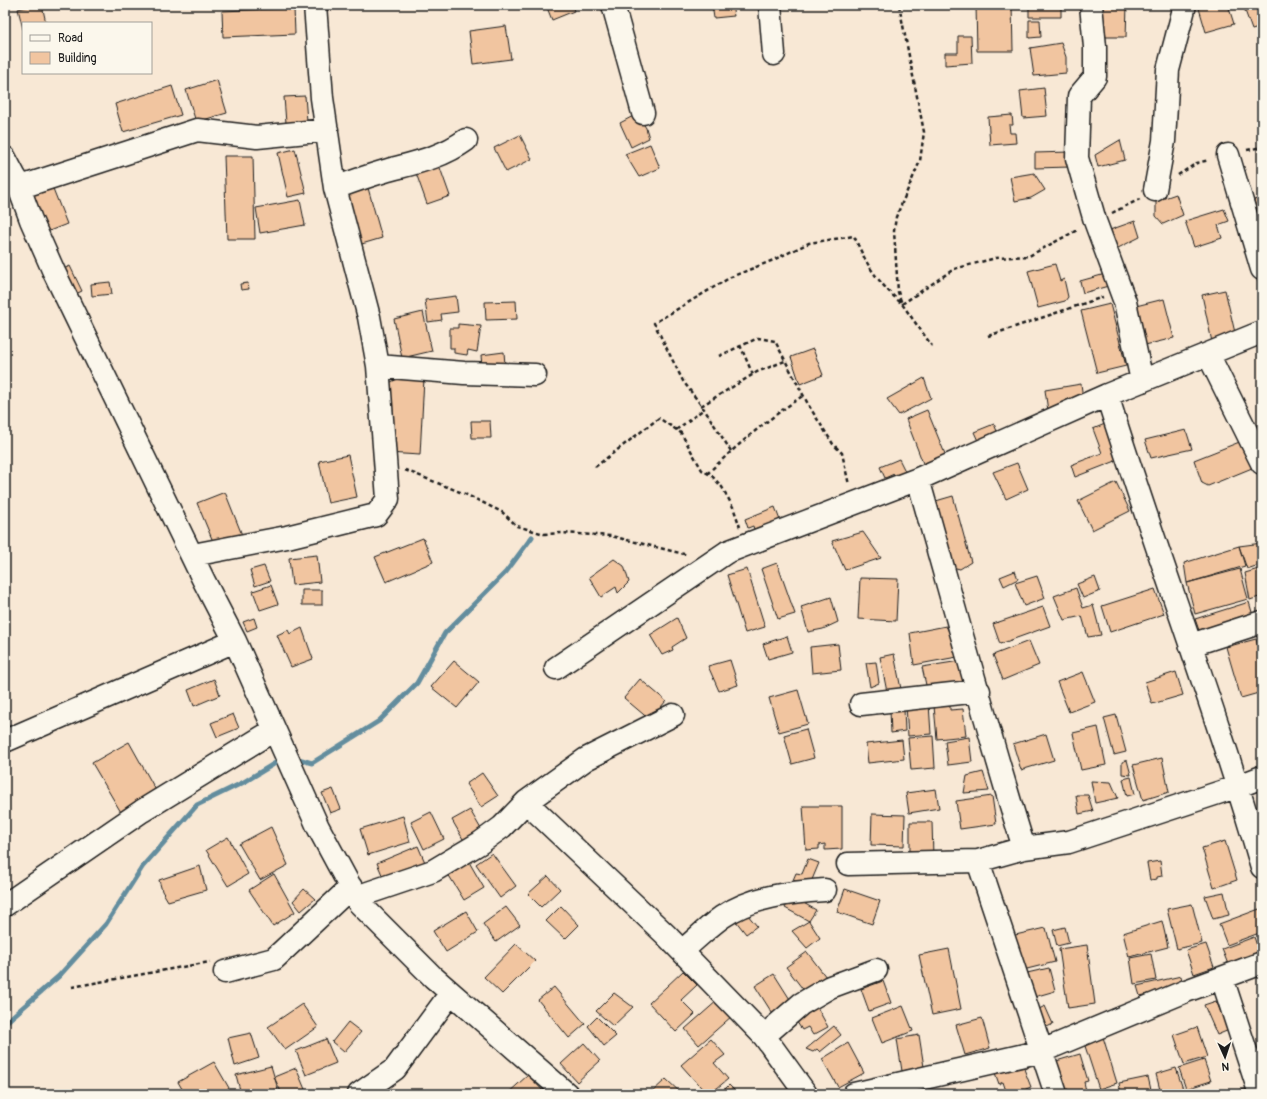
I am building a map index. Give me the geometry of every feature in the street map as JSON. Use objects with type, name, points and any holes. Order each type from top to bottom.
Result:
[{"type":"street","points":[[193,555],[287,537],[376,516],[388,499],[381,424],[378,366],[369,317],[335,188],[322,98],[318,5]]},
{"type":"street","points":[[613,5],[643,113]]},
{"type":"street","points":[[770,5],[774,54]]},
{"type":"street","points":[[1091,5],[1095,47],[1095,77],[1079,96],[1077,158],[1095,221],[1125,302],[1142,381]]},
{"type":"street","points":[[1155,190],[1164,140],[1168,70],[1185,5]]},
{"type":"street","points":[[5,158],[21,187],[196,130],[257,137],[327,130]]},
{"type":"street","points":[[335,188],[386,171],[420,162],[452,150],[466,140]]},
{"type":"street","points":[[1228,155],[1262,269]]},
{"type":"street","points":[[15,177],[31,220],[54,272],[236,641],[318,827],[359,903],[451,993],[567,1094]]},
{"type":"street","points":[[556,668],[727,552],[918,479],[1107,395],[1262,332]]},
{"type":"street","points":[[1208,354],[1262,463]]},
{"type":"street","points":[[378,366],[464,373],[535,375]]},
{"type":"street","points":[[1107,395],[1126,457],[1239,786],[1262,867]]},
{"type":"street","points":[[918,479],[979,691],[988,730],[1024,848]]},
{"type":"street","points":[[1191,644],[1262,622]]},
{"type":"street","points":[[5,741],[236,641]]},
{"type":"street","points":[[860,704],[979,691]]},
{"type":"street","points":[[225,972],[274,959],[353,892],[433,871],[480,843],[502,827],[526,802],[586,759],[673,715]]},
{"type":"street","points":[[5,905],[142,811],[274,730]]},
{"type":"street","points":[[848,864],[978,861],[1024,848],[1069,842],[1239,786],[1262,776]]},
{"type":"street","points":[[526,802],[682,951],[764,1036],[806,1094]]},
{"type":"street","points":[[978,861],[1056,1094]]},
{"type":"street","points":[[682,951],[722,917],[749,902],[803,892],[825,890]]},
{"type":"street","points":[[854,1094],[1042,1051],[1262,963]]},
{"type":"street","points":[[764,1036],[801,1004],[830,987],[876,970]]},
{"type":"street","points":[[1222,978],[1260,1094]]},
{"type":"street","points":[[359,1094],[395,1069],[451,993]]},
{"type":"path","points":[[899,5],[924,132],[920,161],[896,217],[894,231],[898,292],[903,305]]},
{"type":"path","points":[[730,451],[704,409],[683,381],[654,323],[731,277],[771,261],[809,243],[854,236],[866,264],[883,286],[903,305],[932,346]]},
{"type":"path","points":[[988,336],[1121,291]]},
{"type":"path","points":[[719,356],[758,338],[775,341],[804,396],[833,444],[842,453],[854,503]]},
{"type":"path","points":[[740,346],[753,375]]},
{"type":"path","points":[[701,406],[753,375],[785,361]]},
{"type":"path","points":[[707,474],[730,451],[780,410],[804,396]]},
{"type":"path","points":[[676,430],[704,409]]},
{"type":"path","points":[[596,467],[660,418],[681,433],[702,470],[712,476],[722,488],[733,507],[747,544]]},
{"type":"path","points":[[385,465],[413,472],[465,494],[502,512],[517,526],[544,534],[562,533],[611,536],[713,562]]},
{"type":"path","points":[[72,987],[221,960],[225,972]]},
{"type":"building","points":[[42,5],[46,22],[22,22],[22,25],[18,9]]},
{"type":"building","points":[[546,5],[572,5],[574,11],[552,20]]},
{"type":"building","points":[[712,5],[732,5],[734,16],[714,18]]},
{"type":"building","points":[[976,5],[1012,5],[1013,51],[977,51]]},
{"type":"building","points":[[1029,5],[1061,5],[1061,17],[1029,17]]},
{"type":"building","points":[[1099,5],[1127,5],[1126,37],[1098,37]]},
{"type":"building","points":[[1198,5],[1228,5],[1234,24],[1206,32]]},
{"type":"building","points":[[1243,5],[1262,5],[1262,27],[1252,30]]},
{"type":"building","points":[[294,8],[295,34],[223,37],[222,11]]},
{"type":"building","points":[[1029,20],[1040,20],[1041,37],[1029,38]]},
{"type":"building","points":[[506,26],[511,59],[473,64],[469,31]]},
{"type":"building","points":[[958,36],[971,36],[972,63],[945,65],[945,53],[958,53]]},
{"type":"building","points":[[1061,43],[1066,57],[1066,73],[1034,76],[1030,48]]},
{"type":"building","points":[[217,80],[227,113],[196,122],[186,90]]},
{"type":"building","points":[[172,86],[181,115],[123,132],[115,104]]},
{"type":"building","points":[[1044,88],[1047,116],[1023,118],[1020,91]]},
{"type":"building","points":[[305,96],[307,121],[286,123],[284,97]]},
{"type":"building","points":[[637,114],[646,128],[649,138],[631,147],[620,123]]},
{"type":"building","points":[[1012,115],[1013,125],[1009,125],[1010,133],[1015,133],[1016,143],[990,145],[988,117]]},
{"type":"building","points":[[520,135],[532,159],[506,172],[494,148]]},
{"type":"building","points":[[1120,140],[1125,160],[1098,167],[1095,155]]},
{"type":"building","points":[[650,144],[660,168],[639,177],[625,154]]},
{"type":"building","points":[[295,149],[306,193],[288,197],[278,153]]},
{"type":"building","points":[[1070,152],[1070,167],[1035,168],[1035,153]]},
{"type":"building","points":[[224,156],[253,156],[255,239],[227,239]]},
{"type":"building","points":[[439,165],[450,196],[427,204],[416,173]]},
{"type":"building","points":[[1034,173],[1045,190],[1031,198],[1015,201],[1010,177]]},
{"type":"building","points":[[50,181],[67,224],[39,235],[23,191]]},
{"type":"building","points":[[368,188],[382,238],[355,246],[341,195]]},
{"type":"building","points":[[1176,194],[1183,215],[1163,224],[1156,216],[1156,201]]},
{"type":"building","points":[[1262,197],[1262,221],[1260,221],[1254,200]]},
{"type":"building","points":[[300,200],[305,225],[260,233],[256,208]]},
{"type":"building","points":[[1224,209],[1229,221],[1218,225],[1222,238],[1194,247],[1185,221]]},
{"type":"building","points":[[1135,221],[1140,237],[1116,249],[1107,231]]},
{"type":"building","points":[[1055,264],[1060,281],[1064,279],[1068,297],[1065,301],[1038,308],[1028,271]]},
{"type":"building","points":[[70,266],[82,291],[65,299],[53,274]]},
{"type":"building","points":[[1109,273],[1112,285],[1083,293],[1080,281]]},
{"type":"building","points":[[110,282],[112,294],[92,296],[91,284]]},
{"type":"building","points":[[248,283],[249,289],[241,290],[240,284]]},
{"type":"building","points":[[1225,290],[1236,337],[1212,342],[1202,295]]},
{"type":"building","points":[[456,296],[458,312],[441,314],[442,320],[428,322],[425,300]]},
{"type":"building","points":[[1164,299],[1174,338],[1145,345],[1136,306]]},
{"type":"building","points":[[516,301],[517,319],[486,320],[485,302]]},
{"type":"building","points":[[1110,304],[1126,366],[1097,373],[1081,311]]},
{"type":"building","points":[[423,312],[432,351],[402,358],[394,319]]},
{"type":"building","points":[[458,324],[481,326],[477,352],[468,350],[467,355],[454,353],[454,348],[450,348],[450,328],[458,328]]},
{"type":"building","points":[[813,349],[823,375],[800,384],[791,357]]},
{"type":"building","points":[[504,352],[505,365],[482,367],[481,355]]},
{"type":"building","points":[[406,376],[424,378],[420,455],[387,453],[388,383]]},
{"type":"building","points":[[924,378],[931,398],[899,415],[887,399]]},
{"type":"building","points":[[1081,384],[1084,405],[1048,411],[1045,390]]},
{"type":"building","points":[[927,410],[952,471],[929,479],[906,419]]},
{"type":"building","points":[[471,421],[490,421],[491,438],[472,438]]},
{"type":"building","points":[[1112,421],[1126,457],[1075,477],[1071,465],[1102,453],[1093,429]]},
{"type":"building","points":[[994,424],[999,436],[979,443],[974,432]]},
{"type":"building","points":[[1186,430],[1192,449],[1151,458],[1145,440]]},
{"type":"building","points":[[1242,441],[1249,456],[1252,468],[1208,486],[1202,483],[1194,460]]},
{"type":"building","points":[[348,455],[357,497],[328,503],[319,461]]},
{"type":"building","points":[[899,459],[911,483],[900,488],[894,474],[885,478],[880,467]]},
{"type":"building","points":[[1017,463],[1028,489],[1006,499],[993,472]]},
{"type":"building","points":[[1116,482],[1130,511],[1092,530],[1078,501]]},
{"type":"building","points":[[225,492],[244,540],[217,551],[197,503]]},
{"type":"building","points":[[953,496],[971,562],[960,569],[952,567],[929,503]]},
{"type":"building","points":[[775,507],[781,523],[755,533],[753,526],[748,528],[745,519]]},
{"type":"building","points":[[863,532],[881,558],[845,570],[832,541]]},
{"type":"building","points":[[423,538],[433,562],[386,582],[375,557]]},
{"type":"building","points":[[1262,543],[1262,564],[1247,569],[1239,546]]},
{"type":"building","points":[[1239,546],[1245,566],[1187,583],[1184,563]]},
{"type":"building","points":[[317,555],[320,582],[292,585],[289,558]]},
{"type":"building","points":[[614,559],[624,566],[629,582],[618,593],[616,587],[601,597],[589,577]]},
{"type":"building","points":[[777,563],[795,614],[778,619],[761,569]]},
{"type":"building","points":[[264,566],[270,581],[255,586],[250,570]]},
{"type":"building","points":[[1262,568],[1262,596],[1250,600],[1245,573]]},
{"type":"building","points":[[747,569],[765,627],[745,633],[727,575]]},
{"type":"building","points":[[1240,569],[1248,599],[1195,614],[1187,583]]},
{"type":"building","points":[[1015,571],[1018,579],[1004,586],[1000,577]]},
{"type":"building","points":[[1037,576],[1045,598],[1024,606],[1015,583]]},
{"type":"building","points":[[1095,577],[1100,591],[1083,598],[1077,584]]},
{"type":"building","points":[[860,578],[898,579],[896,621],[858,619]]},
{"type":"building","points":[[271,585],[278,604],[260,610],[253,591]]},
{"type":"building","points":[[1076,588],[1083,608],[1093,605],[1101,635],[1088,637],[1082,616],[1064,620],[1054,596]]},
{"type":"building","points":[[1155,589],[1164,614],[1110,632],[1102,606]]},
{"type":"building","points":[[302,590],[322,590],[322,605],[302,605]]},
{"type":"building","points":[[831,597],[838,622],[823,629],[808,632],[801,607]]},
{"type":"building","points":[[1249,602],[1254,619],[1201,636],[1195,619]]},
{"type":"building","points":[[1043,607],[1050,626],[1000,644],[993,624]]},
{"type":"building","points":[[254,618],[257,627],[247,631],[243,622]]},
{"type":"building","points":[[677,618],[686,638],[672,647],[673,650],[662,655],[650,635]]},
{"type":"building","points":[[946,626],[957,647],[957,657],[914,665],[910,633]]},
{"type":"building","points":[[302,628],[313,659],[291,667],[277,635],[288,630],[290,634]]},
{"type":"building","points":[[787,636],[792,652],[768,659],[763,644]]},
{"type":"building","points":[[1256,639],[1262,662],[1262,692],[1241,698],[1226,647]]},
{"type":"building","points":[[1029,641],[1039,665],[1003,680],[993,655]]},
{"type":"building","points":[[838,644],[841,670],[812,673],[810,647]]},
{"type":"building","points":[[894,654],[901,689],[887,692],[880,657]]},
{"type":"building","points":[[730,660],[738,685],[719,691],[708,666]]},
{"type":"building","points":[[454,661],[479,682],[457,708],[431,687]]},
{"type":"building","points":[[960,661],[964,675],[961,689],[928,694],[922,667]]},
{"type":"building","points":[[876,662],[879,683],[870,687],[866,663]]},
{"type":"building","points":[[1083,672],[1095,702],[1069,712],[1057,682]]},
{"type":"building","points":[[1176,672],[1183,695],[1152,704],[1145,682]]},
{"type":"building","points":[[214,679],[220,695],[194,706],[188,690]]},
{"type":"building","points":[[640,679],[666,701],[650,720],[624,698]]},
{"type":"building","points":[[798,690],[808,724],[779,732],[769,698]]},
{"type":"building","points":[[929,704],[931,734],[908,736],[906,706]]},
{"type":"building","points":[[950,705],[950,710],[963,709],[966,736],[937,739],[934,706]]},
{"type":"building","points":[[904,709],[905,731],[891,733],[890,710]]},
{"type":"building","points":[[233,714],[239,728],[217,737],[211,723]]},
{"type":"building","points":[[1116,715],[1126,752],[1114,755],[1104,718]]},
{"type":"building","points":[[1098,727],[1106,765],[1081,770],[1073,733]]},
{"type":"building","points":[[806,729],[814,758],[792,764],[784,735]]},
{"type":"building","points":[[1046,734],[1054,760],[1021,770],[1013,744]]},
{"type":"building","points":[[933,736],[935,768],[911,770],[908,738]]},
{"type":"building","points":[[969,737],[972,762],[948,765],[945,741]]},
{"type":"building","points":[[902,740],[904,759],[868,763],[866,744]]},
{"type":"building","points":[[129,742],[158,794],[122,814],[92,763]]},
{"type":"building","points":[[1162,758],[1169,792],[1143,800],[1133,765]]},
{"type":"building","points":[[1127,760],[1131,775],[1122,774],[1122,762]]},
{"type":"building","points":[[983,772],[989,791],[964,793],[967,776]]},
{"type":"building","points":[[482,773],[498,796],[481,807],[466,784]]},
{"type":"building","points":[[1131,777],[1135,794],[1127,796],[1123,779]]},
{"type":"building","points":[[1091,781],[1111,782],[1118,798],[1095,803]]},
{"type":"building","points":[[333,789],[341,809],[330,813],[322,793]]},
{"type":"building","points":[[936,789],[939,808],[909,813],[906,793]]},
{"type":"building","points":[[1076,795],[1088,795],[1093,811],[1079,814]]},
{"type":"building","points":[[992,796],[996,824],[960,829],[956,801]]},
{"type":"building","points":[[803,806],[842,806],[842,849],[825,850],[825,844],[819,845],[819,849],[806,850]]},
{"type":"building","points":[[470,810],[485,836],[467,846],[452,820]]},
{"type":"building","points":[[431,812],[444,839],[424,849],[411,822]]},
{"type":"building","points":[[872,814],[905,815],[904,846],[871,845]]},
{"type":"building","points":[[403,816],[410,842],[368,855],[360,829]]},
{"type":"building","points":[[910,822],[932,822],[933,856],[910,856]]},
{"type":"building","points":[[271,827],[288,865],[260,880],[239,844]]},
{"type":"building","points":[[228,837],[248,874],[228,886],[206,850]]},
{"type":"building","points":[[1225,841],[1237,880],[1214,888],[1202,848]]},
{"type":"building","points":[[418,846],[427,867],[386,884],[377,863]]},
{"type":"building","points":[[492,853],[516,886],[500,898],[476,864]]},
{"type":"building","points":[[808,859],[819,863],[809,887],[793,880],[796,873],[802,874]]},
{"type":"building","points":[[1160,861],[1162,876],[1157,877],[1157,879],[1150,880],[1147,863]]},
{"type":"building","points":[[469,862],[484,888],[464,900],[448,874]]},
{"type":"building","points":[[200,866],[206,890],[168,901],[162,891],[159,880]]},
{"type":"building","points":[[274,874],[295,912],[273,926],[249,890]]},
{"type":"building","points":[[548,876],[560,889],[541,907],[528,894]]},
{"type":"building","points":[[304,889],[315,899],[301,911],[293,901]]},
{"type":"building","points":[[845,889],[880,901],[872,924],[837,912]]},
{"type":"building","points":[[1224,892],[1229,915],[1213,919],[1205,896]]},
{"type":"building","points":[[791,896],[816,910],[809,921],[785,908]]},
{"type":"building","points":[[1192,904],[1202,943],[1177,949],[1167,909]]},
{"type":"building","points":[[561,906],[579,925],[565,939],[546,921]]},
{"type":"building","points":[[506,907],[520,925],[496,942],[483,924]]},
{"type":"building","points":[[742,908],[757,926],[746,934],[732,916]]},
{"type":"building","points":[[1262,908],[1262,932],[1227,945],[1219,924]]},
{"type":"building","points":[[466,911],[478,932],[446,952],[433,931]]},
{"type":"building","points":[[809,921],[820,938],[807,948],[792,931]]},
{"type":"building","points":[[1162,921],[1168,947],[1129,957],[1123,933]]},
{"type":"building","points":[[1065,927],[1069,943],[1057,946],[1053,930]]},
{"type":"building","points":[[1046,928],[1055,962],[1019,971],[1011,936]]},
{"type":"building","points":[[1254,937],[1262,960],[1231,972],[1222,949]]},
{"type":"building","points":[[516,944],[535,961],[502,994],[484,977]]},
{"type":"building","points":[[1206,944],[1214,967],[1194,974],[1186,950]]},
{"type":"building","points":[[1087,945],[1095,1004],[1068,1008],[1059,949]]},
{"type":"building","points":[[949,949],[961,1009],[932,1015],[919,955]]},
{"type":"building","points":[[807,952],[826,977],[805,992],[786,967]]},
{"type":"building","points":[[1151,954],[1156,980],[1134,984],[1130,958]]},
{"type":"building","points":[[1049,968],[1055,991],[1034,997],[1027,973]]},
{"type":"building","points":[[683,971],[697,985],[681,1000],[695,1014],[676,1032],[649,1003]]},
{"type":"building","points":[[774,974],[793,1004],[774,1016],[755,986]]},
{"type":"building","points":[[1181,976],[1183,986],[1140,996],[1137,986]]},
{"type":"building","points":[[883,981],[891,1003],[869,1011],[861,989]]},
{"type":"building","points":[[554,987],[585,1024],[569,1038],[538,1000]]},
{"type":"building","points":[[614,993],[633,1007],[613,1026],[596,1011]]},
{"type":"building","points":[[718,1000],[732,1016],[699,1045],[685,1029]]},
{"type":"building","points":[[1216,1001],[1229,1030],[1217,1035],[1204,1005]]},
{"type":"building","points":[[302,1004],[318,1027],[285,1050],[268,1027]]},
{"type":"building","points":[[903,1006],[913,1031],[882,1043],[872,1018]]},
{"type":"building","points":[[1045,1006],[1053,1024],[1043,1029],[1035,1011]]},
{"type":"building","points":[[817,1007],[828,1027],[813,1035],[808,1027],[802,1030],[795,1019]]},
{"type":"building","points":[[597,1017],[616,1036],[604,1046],[588,1026]]},
{"type":"building","points":[[982,1018],[990,1048],[965,1055],[956,1025]]},
{"type":"building","points":[[348,1022],[361,1032],[344,1052],[332,1042]]},
{"type":"building","points":[[834,1026],[841,1035],[820,1052],[817,1049],[813,1052],[806,1049]]},
{"type":"building","points":[[1197,1027],[1207,1057],[1184,1064],[1174,1035]]},
{"type":"building","points":[[251,1033],[259,1058],[235,1066],[228,1038]]},
{"type":"building","points":[[919,1035],[924,1067],[902,1071],[897,1039]]},
{"type":"building","points":[[1103,1037],[1117,1083],[1099,1089],[1084,1043]]},
{"type":"building","points":[[326,1039],[336,1063],[306,1075],[296,1051]]},
{"type":"building","points":[[711,1039],[725,1055],[714,1063],[728,1079],[710,1094],[707,1094],[681,1065]]},
{"type":"building","points":[[584,1043],[600,1061],[577,1082],[561,1064]]},
{"type":"building","points":[[848,1043],[864,1073],[838,1087],[822,1059]]},
{"type":"building","points":[[1080,1054],[1088,1081],[1084,1082],[1086,1091],[1074,1094],[1062,1094],[1053,1062]]},
{"type":"building","points":[[1025,1058],[1029,1067],[1024,1069],[1031,1087],[1013,1094],[1007,1094],[1003,1082],[999,1084],[994,1070]]},
{"type":"building","points":[[1204,1060],[1211,1081],[1186,1089],[1179,1068]]},
{"type":"building","points":[[214,1062],[229,1088],[219,1094],[185,1094],[178,1082]]},
{"type":"building","points":[[271,1066],[278,1089],[260,1094],[241,1094],[236,1075]]},
{"type":"building","points":[[296,1068],[307,1094],[282,1094],[274,1077]]},
{"type":"building","points":[[1176,1068],[1183,1089],[1161,1094],[1156,1074]]},
{"type":"building","points":[[528,1075],[546,1094],[507,1094]]},
{"type":"building","points":[[1148,1077],[1152,1094],[1121,1094],[1119,1083]]},
{"type":"building","points":[[666,1079],[682,1094],[650,1094]]},
{"type":"building","points":[[729,1085],[738,1094],[720,1094]]},
{"type":"building","points":[[1250,1088],[1251,1094],[1227,1093]]},
{"type":"waterway","points":[[295,758],[312,763],[379,721],[417,683],[445,633],[506,572],[532,537]]},
{"type":"waterway","points":[[5,1023],[59,976],[106,924],[143,866],[197,805],[244,782],[282,759]]}]
